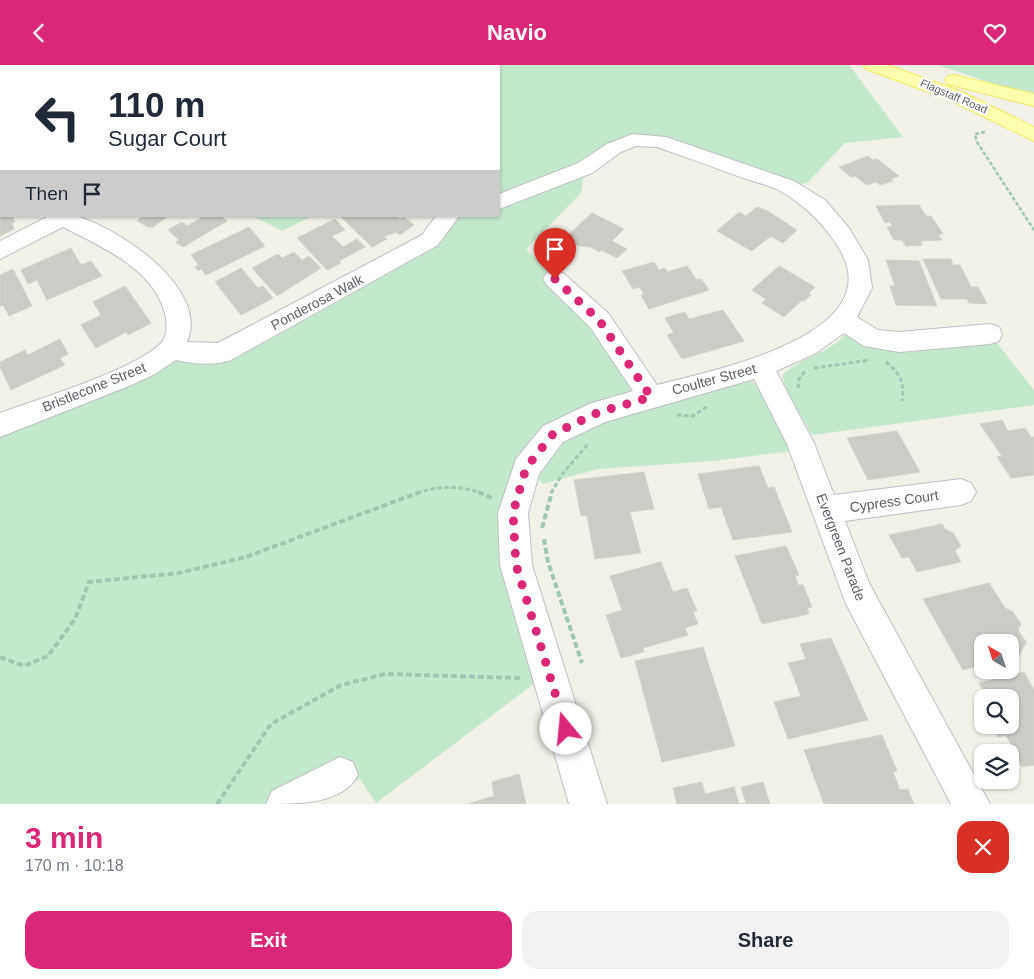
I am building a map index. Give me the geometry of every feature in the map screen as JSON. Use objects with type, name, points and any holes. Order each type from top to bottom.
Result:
[{"type":"main road","name":"Flagstaff Road","points":[[872,65],[954,95],[1034,135]]},
{"type":"main road","name":"Flagstaff Road","points":[[907,65],[981,88],[1034,100]]},
{"type":"street","name":"Coulter Street","points":[[500,202],[585,168],[614,148],[633,140],[659,141],[787,186],[817,205],[841,233],[857,260],[860,289],[843,321],[807,346],[761,367],[599,412],[553,434],[526,468],[513,513],[516,565],[588,804]]},
{"type":"street","points":[[0,251],[62,217],[135,257],[161,280],[176,309],[179,333],[172,349]]},
{"type":"street","name":"Ponderosa Walk","points":[[172,349],[196,354],[222,353],[430,240],[447,217]]},
{"type":"street","points":[[555,279],[599,320],[651,397]]},
{"type":"street","points":[[843,321],[873,339],[899,342],[990,334]]},
{"type":"street","name":"Bristlecone Street","points":[[0,425],[132,373],[157,360],[172,349]]},
{"type":"street","name":"Evergreen Parade","points":[[761,367],[800,443],[857,593],[971,804]]},
{"type":"street","name":"Cypress Court","points":[[827,510],[961,492]]},
{"type":"street","points":[[285,804],[340,775]]},
{"type":"path","points":[[990,132],[982,131],[975,134],[977,142],[1034,230]]},
{"type":"path","points":[[813,368],[840,367],[871,359],[885,362],[898,371],[905,386],[902,401]]},
{"type":"path","points":[[674,415],[693,416],[712,403]]},
{"type":"path","points":[[582,663],[548,562],[542,530],[550,491],[563,472],[590,442]]},
{"type":"path","points":[[0,657],[24,666],[48,657],[75,619],[89,582],[135,579],[179,573],[246,557],[434,487],[468,488],[500,501],[513,513]]},
{"type":"path","points":[[217,804],[272,724],[341,685],[385,674],[532,678]]},
{"type":"green space","points":[[500,65],[849,65],[903,137],[845,143],[807,183],[787,186],[659,141],[633,140],[585,168],[581,193],[526,249],[555,279],[650,397],[744,372],[769,400],[792,451],[713,461],[598,469],[543,484],[527,469],[513,513],[548,673],[376,803],[360,779],[301,804],[0,804],[0,423],[157,360],[196,354],[430,240],[447,217],[500,217]]},
{"type":"green space","points":[[937,65],[1034,65],[1034,93],[1007,88]]},
{"type":"green space","points":[[255,217],[310,217],[282,231]]},
{"type":"green space","points":[[851,326],[873,339],[990,334],[1034,390],[1034,405],[812,435],[791,399],[782,375],[791,368],[829,348],[845,335]]},
{"type":"building","points":[[868,156],[873,160],[877,159],[899,176],[891,179],[893,181],[880,185],[876,182],[867,185],[855,176],[851,177],[839,167]]},
{"type":"building","points":[[919,205],[926,216],[931,216],[943,234],[938,234],[942,240],[920,241],[922,245],[906,246],[902,240],[894,240],[887,227],[892,226],[890,222],[885,223],[876,206]]},
{"type":"building","points":[[757,207],[766,210],[797,230],[783,243],[771,236],[752,251],[717,231],[739,212],[746,216]]},
{"type":"building","points":[[592,213],[624,229],[612,241],[627,249],[617,258],[601,250],[600,252],[590,247],[579,246],[566,237]]},
{"type":"building","points":[[0,217],[12,217],[15,222],[12,223],[14,229],[0,236]]},
{"type":"building","points":[[142,217],[167,217],[153,227],[148,227],[137,221]]},
{"type":"building","points":[[202,217],[222,217],[227,221],[183,247],[176,242],[179,240],[168,230],[182,222],[187,226]]},
{"type":"building","points":[[341,217],[397,217],[400,219],[404,217],[414,225],[400,235],[396,232],[384,237],[387,239],[372,247]]},
{"type":"building","points":[[335,219],[345,230],[332,236],[343,247],[357,239],[365,247],[327,270],[297,238]]},
{"type":"building","points":[[249,227],[265,246],[206,275],[201,269],[198,271],[195,267],[199,265],[191,255]]},
{"type":"building","points":[[71,248],[81,265],[91,261],[102,276],[47,300],[37,280],[28,284],[21,270]]},
{"type":"building","points":[[294,252],[302,260],[309,256],[321,268],[277,296],[252,268],[278,254],[282,258]]},
{"type":"building","points":[[923,259],[951,259],[953,265],[960,265],[971,287],[978,287],[987,304],[969,303],[967,299],[941,299]]},
{"type":"building","points":[[886,260],[919,261],[937,306],[896,305],[890,286],[895,286]]},
{"type":"building","points":[[654,262],[659,270],[665,268],[667,272],[687,266],[697,280],[701,279],[709,290],[649,309],[641,295],[644,294],[639,287],[633,289],[622,271]]},
{"type":"building","points":[[779,266],[815,287],[809,293],[811,295],[804,301],[802,300],[784,317],[762,303],[766,299],[752,290]]},
{"type":"building","points":[[241,268],[258,288],[263,286],[273,298],[241,315],[215,282]]},
{"type":"building","points":[[13,269],[32,306],[9,316],[3,305],[0,306],[0,275]]},
{"type":"building","points":[[125,286],[151,323],[128,335],[126,332],[96,348],[81,325],[101,315],[93,302]]},
{"type":"building","points":[[723,310],[744,341],[682,359],[667,335],[674,333],[665,318],[685,312],[689,319]]},
{"type":"building","points":[[60,339],[68,354],[60,358],[65,365],[11,390],[0,367],[0,362],[25,350],[28,355]]},
{"type":"building","points":[[1002,420],[1008,431],[1025,428],[1031,437],[1034,437],[1034,475],[1011,478],[997,457],[1002,456],[980,424]]},
{"type":"building","points":[[897,431],[920,472],[868,480],[847,438]]},
{"type":"building","points":[[759,466],[768,488],[774,487],[792,532],[733,540],[721,507],[709,509],[698,474]]},
{"type":"building","points":[[644,472],[654,509],[630,512],[641,553],[595,559],[587,516],[581,516],[574,480]]},
{"type":"building","points":[[942,524],[945,529],[953,533],[961,546],[955,551],[961,562],[917,572],[909,557],[902,558],[889,535]]},
{"type":"building","points":[[786,546],[799,575],[795,576],[798,585],[803,585],[812,607],[807,608],[809,614],[762,624],[735,556]]},
{"type":"building","points":[[661,562],[673,592],[687,588],[697,611],[693,612],[698,624],[685,628],[688,635],[643,648],[644,652],[621,658],[606,615],[622,610],[610,576]]},
{"type":"building","points":[[989,583],[1005,608],[1013,612],[1021,624],[1018,630],[1026,642],[1019,656],[1019,634],[974,634],[974,667],[963,670],[923,599]]},
{"type":"building","points":[[831,638],[868,720],[788,739],[774,702],[801,696],[788,663],[806,659],[800,644]]},
{"type":"building","points":[[703,647],[735,746],[662,762],[635,661]]},
{"type":"building","points":[[1024,672],[1034,690],[1034,765],[1022,767],[1019,761],[1019,744],[1010,744],[1006,735],[998,737],[996,734],[1019,734],[1019,689],[982,689],[979,683],[995,679],[1019,679],[1019,673]]},
{"type":"building","points":[[882,735],[897,771],[893,772],[900,790],[908,789],[914,804],[824,804],[804,750]]},
{"type":"building","points":[[519,774],[526,804],[468,804],[494,796],[492,782]]},
{"type":"building","points":[[702,782],[705,794],[734,787],[739,804],[677,804],[673,788]]},
{"type":"building","points":[[763,782],[770,804],[739,804],[746,803],[741,787]]},
{"type":"route","points":[[555,279],[599,320],[651,397],[599,412],[553,434],[526,468],[513,513],[516,565],[566,729]]}]
